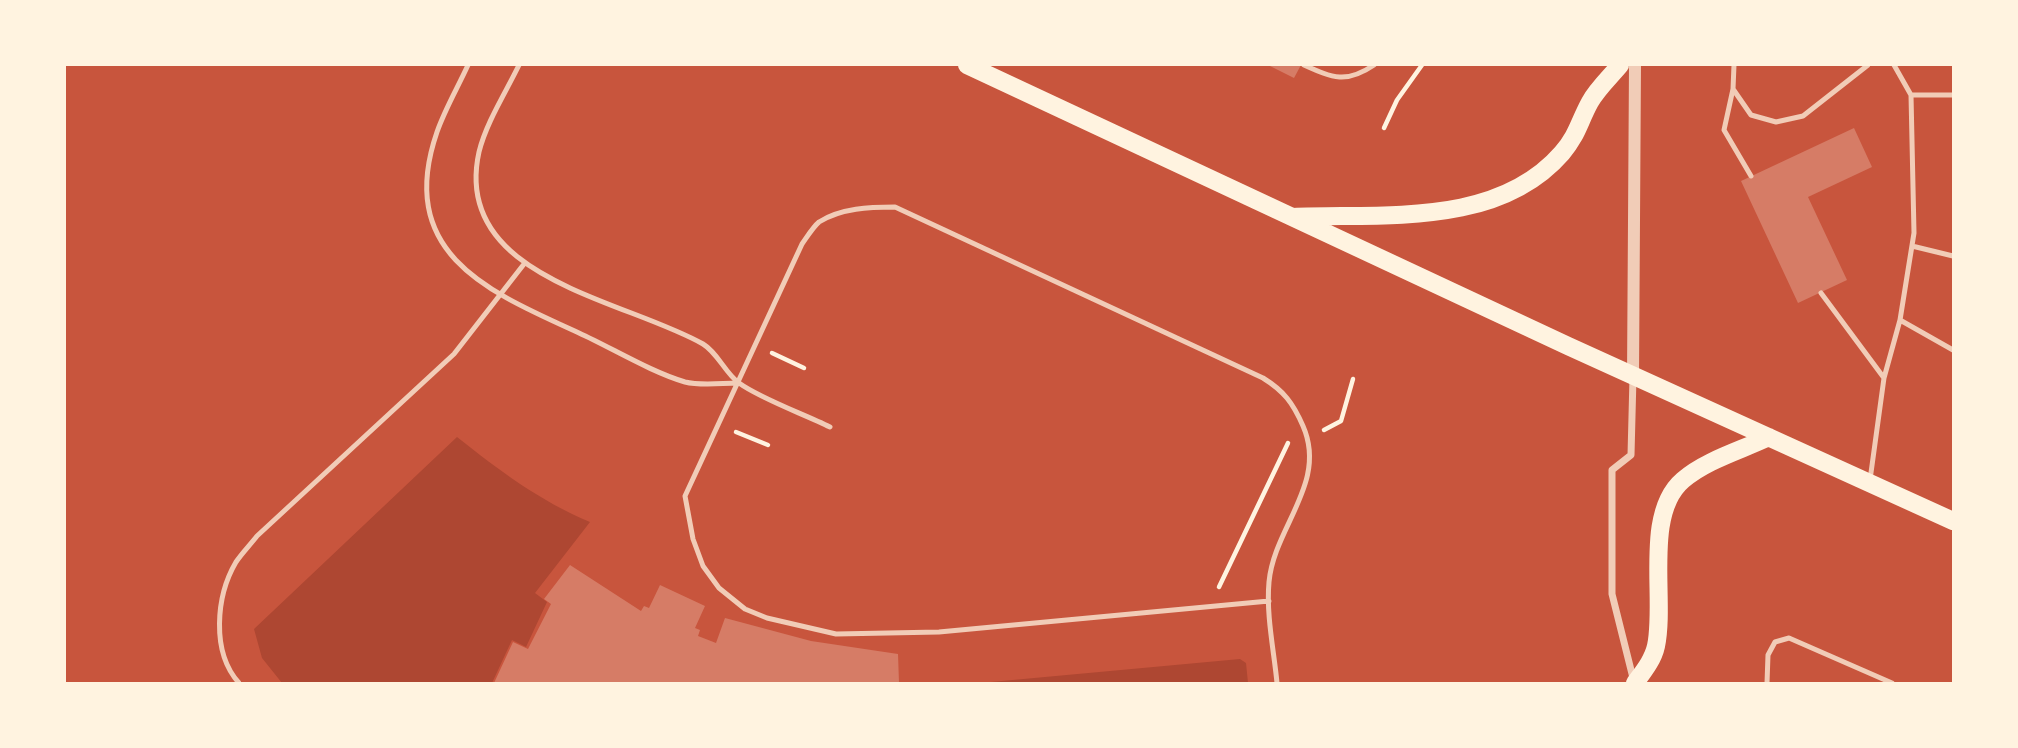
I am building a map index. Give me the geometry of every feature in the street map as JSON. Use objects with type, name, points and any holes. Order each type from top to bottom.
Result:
[{"type":"main road","points":[[967,65],[1633,376],[1953,521]]},
{"type":"main road","points":[[1291,217],[1446,211],[1487,202],[1529,181],[1560,155],[1580,129],[1590,102],[1620,65]]},
{"type":"main road","points":[[1634,683],[1656,645],[1661,527],[1667,500],[1681,481],[1769,436]]},
{"type":"street","points":[[1634,683],[1612,594],[1612,470],[1631,455],[1636,65]]},
{"type":"lane","points":[[468,65],[437,132],[429,166],[429,206],[440,239],[454,262],[499,297],[687,383],[738,383]]},
{"type":"lane","points":[[519,65],[480,149],[475,178],[478,204],[494,236],[524,264],[705,345],[738,383],[830,427]]},
{"type":"lane","points":[[1304,65],[1331,77],[1353,78],[1374,65]]},
{"type":"lane","points":[[1734,65],[1733,89],[1724,130],[1751,176]]},
{"type":"lane","points":[[1733,89],[1751,115],[1776,122],[1803,116],[1868,65]]},
{"type":"lane","points":[[1870,482],[1884,378],[1900,320],[1912,246],[1911,96],[1894,65]]},
{"type":"lane","points":[[1911,96],[1953,95]]},
{"type":"lane","points":[[1269,601],[939,632],[873,636],[836,634],[767,618],[745,609],[719,588],[703,566],[693,539],[685,496],[802,244],[819,223],[869,207],[895,207],[1264,378],[1284,392],[1307,435],[1311,457],[1307,482],[1274,558],[1269,582],[1276,683]]},
{"type":"lane","points":[[1912,246],[1953,256]]},
{"type":"lane","points":[[239,683],[220,643],[221,600],[236,563],[257,536],[454,354],[524,264]]},
{"type":"lane","points":[[1821,293],[1884,378]]},
{"type":"lane","points":[[1900,320],[1953,350]]},
{"type":"lane","points":[[1767,683],[1768,655],[1776,642],[1788,638],[1892,683]]},
{"type":"path","points":[[1384,128],[1396,100],[1422,65]]},
{"type":"path","points":[[772,353],[804,368]]},
{"type":"path","points":[[1322,431],[1341,421],[1353,379]]},
{"type":"path","points":[[736,432],[768,445]]},
{"type":"path","points":[[1218,590],[1290,439]]},
{"type":"shaded area","points":[[457,437],[521,484],[554,505],[590,522],[535,593],[547,602],[526,647],[512,640],[492,683],[282,683],[262,658],[254,629]]},
{"type":"shaded area","points":[[1240,659],[1246,663],[1248,683],[980,683]]},
{"type":"building","points":[[1268,65],[1301,65],[1294,78]]},
{"type":"building","points":[[1854,128],[1872,167],[1808,197],[1847,280],[1798,303],[1741,181]]},
{"type":"building","points":[[570,565],[641,611],[644,606],[649,608],[660,585],[705,606],[695,628],[700,630],[698,636],[716,643],[725,618],[811,641],[898,654],[899,683],[494,683],[513,642],[528,649],[551,604],[544,599]]}]
